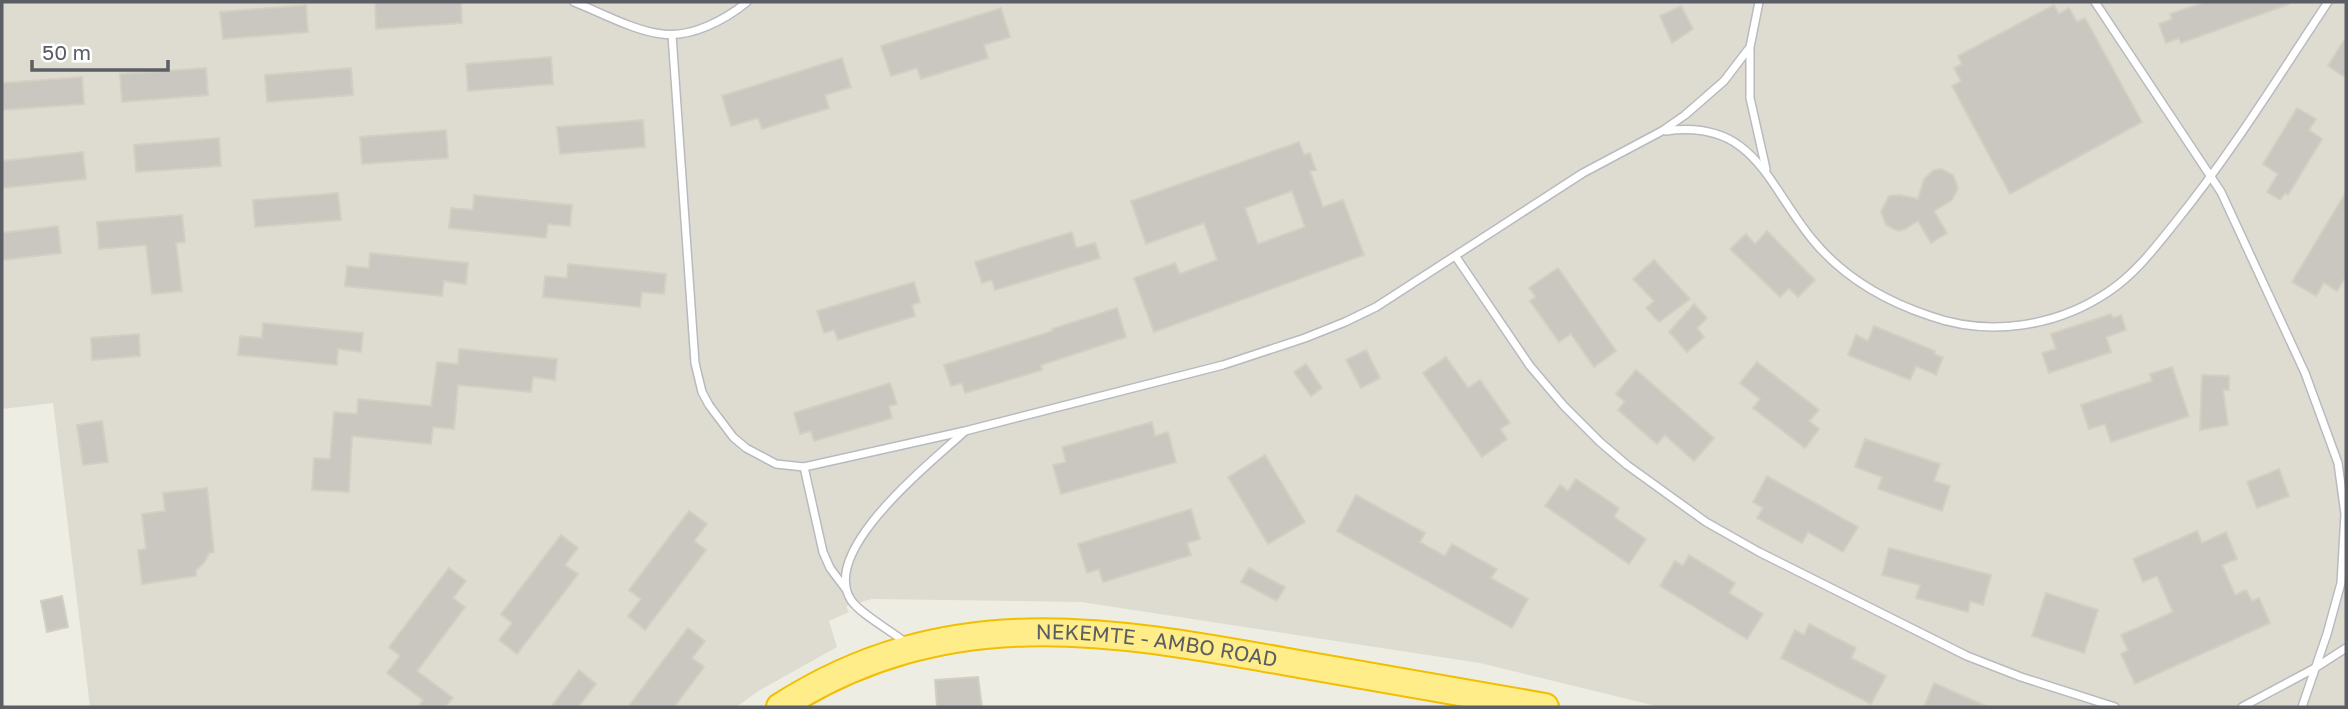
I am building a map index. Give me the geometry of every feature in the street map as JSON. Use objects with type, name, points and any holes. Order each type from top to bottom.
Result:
[{"type":"highway","name":"NEKEMTE - AMBO ROAD","points":[[780,707],[848,671],[912,649],[939,642],[1009,633],[1066,631],[1205,648],[1545,707]]},
{"type":"lane","points":[[574,2],[646,31],[672,35],[724,18],[747,2]]},
{"type":"lane","points":[[1759,2],[1748,68],[1750,98],[1766,170]]},
{"type":"lane","points":[[2095,2],[2221,192],[2305,373],[2337,463],[2345,514],[2345,548],[2337,599],[2302,707]]},
{"type":"lane","points":[[1662,131],[1692,128],[1718,135],[1751,154],[1766,170],[1806,231],[1845,272],[1885,297],[1940,320],[1976,327],[2015,326],[2051,319],[2089,303],[2108,292],[2146,258],[2212,179],[2328,2]]},
{"type":"lane","points":[[672,35],[695,363],[702,392],[722,424],[746,448],[776,464],[804,467],[964,431],[1223,365],[1345,322],[1376,307],[1456,257],[1583,173],[1662,131],[1713,92],[1750,47]]},
{"type":"lane","points":[[1456,257],[1531,366],[1563,406],[1628,465],[1706,522],[1759,552],[1967,656],[2021,677],[2115,707]]},
{"type":"lane","points":[[847,592],[845,577],[848,562],[872,522],[964,431]]},
{"type":"lane","points":[[804,467],[823,552],[831,568],[853,603],[912,649]]},
{"type":"lane","points":[[2242,707],[2346,649]]},
{"type":"shaded area","points":[[2,2],[2346,2],[2346,707],[1660,707],[1480,663],[1081,602],[872,599],[846,606],[849,612],[829,621],[837,647],[760,690],[736,707],[90,707],[53,403],[2,409]]},
{"type":"building","points":[[375,2],[461,2],[462,23],[376,29]]},
{"type":"building","points":[[2205,2],[2289,4],[2181,43],[2179,38],[2166,43],[2159,24],[2172,19],[2170,14]]},
{"type":"building","points":[[306,5],[308,32],[223,39],[220,12]]},
{"type":"building","points":[[2054,5],[2059,14],[2069,8],[2077,22],[2085,18],[2142,122],[2010,194],[1952,86],[1961,81],[1954,68],[1962,64],[1958,56]]},
{"type":"building","points":[[1681,6],[1693,29],[1672,43],[1660,16]]},
{"type":"building","points":[[1001,8],[1010,37],[984,45],[988,58],[921,79],[917,68],[891,76],[881,46]]},
{"type":"building","points":[[2346,37],[2346,78],[2328,66]]},
{"type":"building","points":[[551,57],[553,84],[468,91],[466,64]]},
{"type":"building","points":[[842,58],[851,87],[825,95],[829,108],[762,129],[758,118],[731,126],[722,96]]},
{"type":"building","points":[[206,68],[208,95],[122,102],[120,74]]},
{"type":"building","points":[[351,68],[353,95],[267,102],[265,75]]},
{"type":"building","points":[[82,77],[84,104],[2,110],[2,83]]},
{"type":"building","points":[[2297,108],[2316,119],[2309,130],[2322,139],[2288,195],[2285,193],[2280,200],[2267,192],[2278,174],[2263,164]]},
{"type":"building","points":[[643,120],[645,147],[560,154],[557,127]]},
{"type":"building","points":[[446,130],[448,158],[362,164],[360,137]]},
{"type":"building","points":[[219,138],[221,166],[136,172],[134,145]]},
{"type":"building","points":[[1299,142],[1304,155],[1310,153],[1316,170],[1310,171],[1323,207],[1343,200],[1364,255],[1154,332],[1134,278],[1175,263],[1180,274],[1217,260],[1204,223],[1146,244],[1131,201]],"holes":[[[1292,191],[1305,227],[1258,244],[1245,208]]]},
{"type":"building","points":[[83,152],[86,179],[2,188],[2,161]]},
{"type":"building","points":[[1941,169],[1953,175],[1958,188],[1952,200],[1934,211],[1947,233],[1931,243],[1918,221],[1898,231],[1886,225],[1881,212],[1889,196],[1900,195],[1918,199],[1924,179],[1934,170]]},
{"type":"building","points":[[2346,192],[2346,276],[2337,291],[2324,283],[2316,296],[2292,282]]},
{"type":"building","points":[[338,193],[341,220],[255,227],[253,200]]},
{"type":"building","points":[[474,195],[572,205],[570,226],[548,224],[546,238],[449,228],[451,208],[473,210]]},
{"type":"building","points":[[182,215],[185,242],[176,243],[182,291],[152,294],[146,245],[99,249],[97,222]]},
{"type":"building","points":[[58,226],[61,253],[2,260],[2,233]]},
{"type":"building","points":[[1767,231],[1815,280],[1798,297],[1789,288],[1780,297],[1730,249],[1746,234],[1755,244]]},
{"type":"building","points":[[1072,232],[1076,248],[1095,243],[1100,258],[995,290],[992,280],[982,283],[975,262]]},
{"type":"building","points":[[370,253],[468,263],[466,284],[444,281],[442,296],[345,286],[347,266],[369,268]]},
{"type":"building","points":[[1654,260],[1690,299],[1659,322],[1646,308],[1654,301],[1633,279]]},
{"type":"building","points":[[568,264],[666,274],[664,294],[642,292],[640,307],[543,297],[545,276],[567,278]]},
{"type":"building","points":[[1558,268],[1616,351],[1594,367],[1571,334],[1559,342],[1530,301],[1536,297],[1529,288]]},
{"type":"building","points":[[914,282],[920,302],[912,305],[915,316],[838,340],[834,330],[824,333],[817,311]]},
{"type":"building","points":[[1694,304],[1707,318],[1697,328],[1704,337],[1687,352],[1669,332]]},
{"type":"building","points":[[1117,308],[1126,337],[1041,365],[1042,370],[965,393],[962,383],[951,386],[944,365]]},
{"type":"building","points":[[2111,314],[2113,318],[2121,315],[2126,330],[2106,337],[2111,352],[2049,373],[2042,353],[2056,349],[2051,334]]},
{"type":"building","points":[[263,323],[363,333],[361,352],[338,349],[337,365],[238,355],[240,336],[262,338]]},
{"type":"building","points":[[1874,326],[1935,351],[1934,354],[1943,357],[1936,375],[1916,366],[1910,380],[1848,355],[1856,335],[1868,341]]},
{"type":"building","points":[[139,334],[140,356],[92,360],[91,338]]},
{"type":"building","points":[[459,349],[557,359],[555,380],[533,377],[531,392],[458,385],[454,429],[433,427],[431,444],[352,436],[349,492],[312,490],[314,458],[330,459],[334,412],[357,414],[358,399],[431,406],[437,362],[458,364]]},
{"type":"building","points":[[1366,350],[1380,378],[1361,388],[1346,360]]},
{"type":"building","points":[[1446,357],[1468,388],[1480,380],[1510,423],[1500,429],[1507,439],[1482,457],[1423,373]]},
{"type":"building","points":[[1757,362],[1819,410],[1809,421],[1819,429],[1805,448],[1753,408],[1760,399],[1740,383]]},
{"type":"building","points":[[1306,364],[1322,388],[1311,396],[1294,372]]},
{"type":"building","points":[[2172,367],[2189,416],[2111,442],[2105,424],[2089,429],[2081,405],[2152,381],[2150,374]]},
{"type":"building","points":[[1636,370],[1714,438],[1694,461],[1665,435],[1657,444],[1618,410],[1625,402],[1616,394]]},
{"type":"building","points":[[2202,375],[2229,376],[2229,390],[2223,390],[2228,425],[2200,430]]},
{"type":"building","points":[[890,383],[897,404],[889,406],[892,418],[814,441],[811,431],[800,434],[794,413]]},
{"type":"building","points":[[102,421],[108,462],[83,465],[77,425]]},
{"type":"building","points":[[1152,422],[1155,436],[1168,432],[1176,462],[1061,494],[1053,465],[1066,462],[1062,447]]},
{"type":"building","points":[[1865,439],[1940,464],[1934,481],[1950,486],[1942,511],[1878,489],[1882,477],[1855,467]]},
{"type":"building","points":[[1265,455],[1305,522],[1268,544],[1228,477]]},
{"type":"building","points":[[2279,469],[2289,496],[2257,508],[2247,482]]},
{"type":"building","points":[[1767,476],[1858,527],[1843,552],[1808,532],[1802,543],[1757,518],[1763,508],[1753,502]]},
{"type":"building","points":[[1576,479],[1619,508],[1614,517],[1646,539],[1629,564],[1545,506],[1560,485],[1568,491]]},
{"type":"building","points":[[207,488],[214,552],[209,553],[204,563],[196,570],[196,576],[142,584],[138,550],[146,549],[142,514],[165,511],[163,493]]},
{"type":"building","points":[[1356,495],[1425,533],[1420,542],[1445,556],[1452,544],[1497,569],[1491,578],[1528,599],[1512,628],[1337,531]]},
{"type":"building","points":[[1191,509],[1200,539],[1187,543],[1191,555],[1103,582],[1099,569],[1087,573],[1078,544]]},
{"type":"building","points":[[689,511],[707,524],[694,541],[706,550],[645,630],[628,616],[641,599],[629,590]]},
{"type":"building","points":[[2197,531],[2202,543],[2226,532],[2237,559],[2222,565],[2235,595],[2246,590],[2252,601],[2259,598],[2270,623],[2135,684],[2121,654],[2128,650],[2121,635],[2173,612],[2157,576],[2143,582],[2133,559]]},
{"type":"building","points":[[561,535],[578,548],[565,565],[578,574],[517,654],[499,640],[512,623],[501,614]]},
{"type":"building","points":[[1889,548],[1991,575],[1983,605],[1970,601],[1968,612],[1916,598],[1920,585],[1882,575]]},
{"type":"building","points":[[1689,555],[1735,583],[1729,593],[1763,614],[1747,639],[1660,586],[1675,561],[1683,566]]},
{"type":"building","points":[[449,568],[466,581],[453,598],[465,607],[417,671],[453,698],[445,707],[418,707],[423,700],[387,673],[400,656],[389,647]]},
{"type":"building","points":[[1249,568],[1285,587],[1277,601],[1241,582]]},
{"type":"building","points":[[2046,593],[2098,610],[2084,653],[2032,636]]},
{"type":"building","points":[[62,596],[68,627],[47,632],[41,601]]},
{"type":"building","points":[[1809,624],[1856,648],[1851,658],[1886,676],[1871,704],[1781,658],[1795,630],[1804,635]]},
{"type":"building","points":[[688,628],[705,641],[692,658],[704,667],[674,707],[628,707]]},
{"type":"building","points":[[579,670],[596,684],[578,707],[551,707]]},
{"type":"building","points":[[978,677],[982,707],[937,707],[935,680]]},
{"type":"building","points":[[1934,683],[1988,707],[1924,707]]}]
